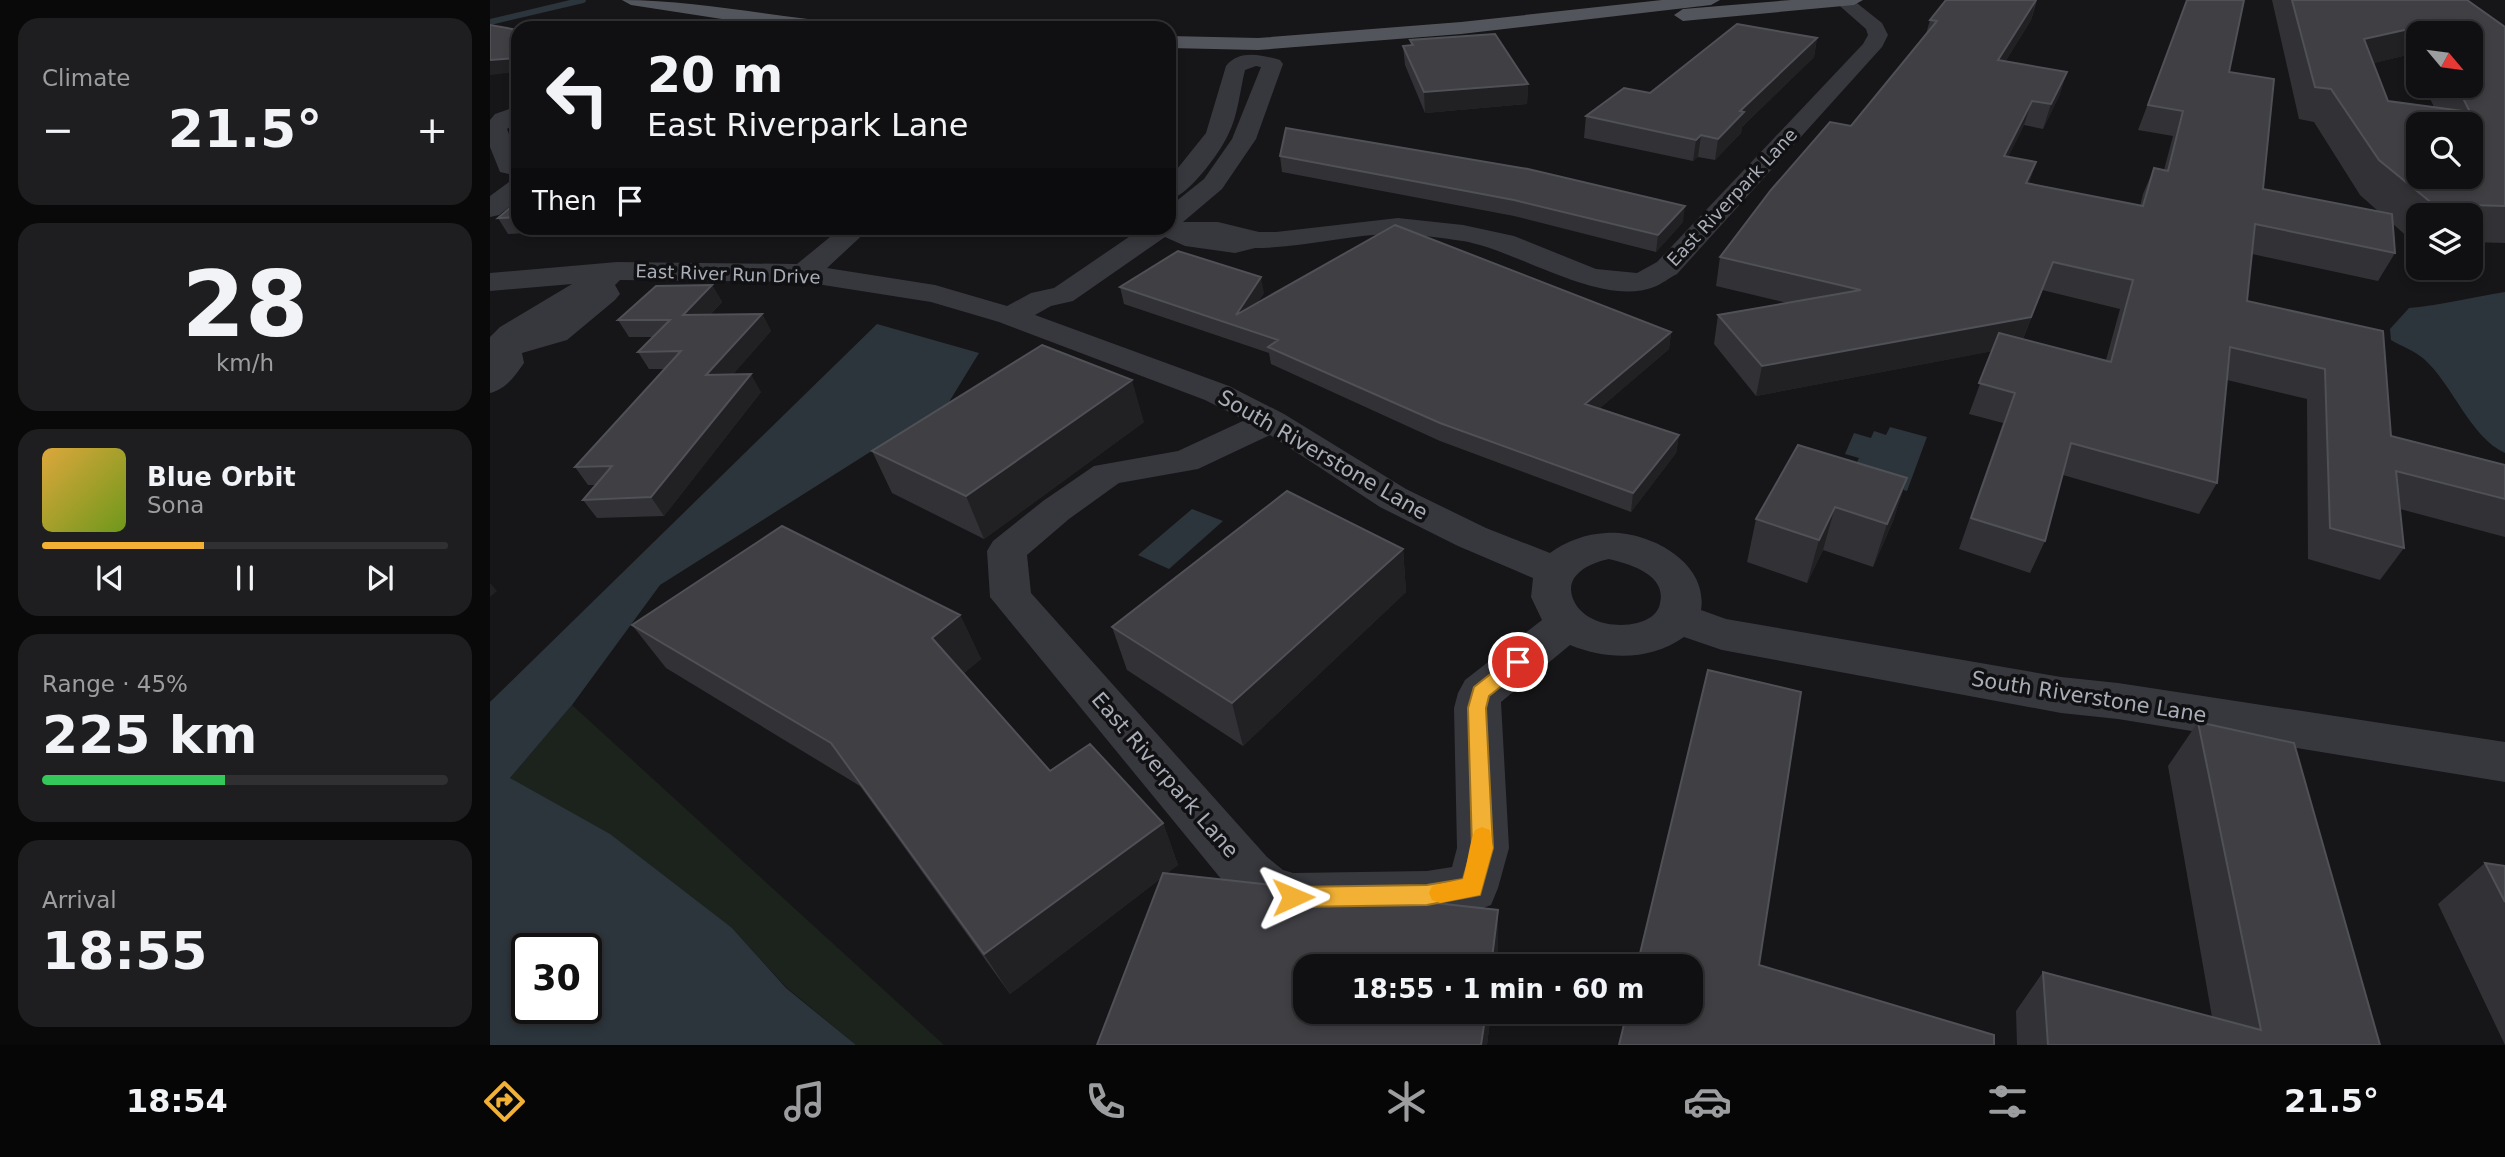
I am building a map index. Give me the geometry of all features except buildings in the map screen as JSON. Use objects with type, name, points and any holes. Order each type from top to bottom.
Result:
[{"type":"main road","points":[[631,0],[769,21]]},
{"type":"main road","points":[[1176,42],[1257,52],[1711,0]]},
{"type":"main road","points":[[1461,28],[1494,32],[1847,0]]},
{"type":"street","name":"East Riverpark Lane","points":[[1176,233],[1185,238],[1235,245],[1255,240],[1398,226],[1463,233],[1504,242],[1572,271],[1593,277],[1624,282],[1652,277],[1667,268],[1719,215],[1872,47],[1878,35],[1875,27],[1847,0]]},
{"type":"street","points":[[1176,186],[1217,135],[1236,66],[1257,52],[1273,64],[1244,139],[1213,184],[1176,216]]},
{"type":"street","points":[[490,107],[511,110]]},
{"type":"street","points":[[511,115],[495,128],[511,167]]},
{"type":"street","points":[[490,209],[511,192]]},
{"type":"street","points":[[804,273],[849,235]]},
{"type":"street","points":[[1042,299],[1034,288],[1114,235]]},
{"type":"street","points":[[1010,316],[1042,299],[1063,295],[1152,235]]},
{"type":"street","name":"East River Run Drive","points":[[490,282],[804,273],[935,294],[1010,316]]},
{"type":"street","points":[[490,383],[508,363],[508,355],[495,348],[511,334],[574,294],[608,277]]},
{"type":"street","name":"South Riverstone Lane","points":[[1010,316],[1217,393],[1272,421],[1393,498],[1472,537],[1556,571]]},
{"type":"street","name":"East Riverpark Lane","points":[[1272,421],[1185,461],[1107,474],[1056,510],[1007,551],[1010,597],[1249,874],[1268,890],[1293,897],[1427,895],[1472,888],[1483,848],[1477,708],[1481,693],[1568,623]]},
{"type":"street","points":[[1609,546],[1629,548],[1648,554],[1665,565],[1677,579],[1682,594],[1681,610],[1676,617],[1670,625],[1654,635],[1632,641],[1609,640],[1586,634],[1568,623],[1556,610],[1550,583],[1556,571],[1572,556],[1589,549],[1609,546]]},
{"type":"street","name":"South Riverstone Lane","points":[[1676,617],[1722,634],[2048,693],[2118,701],[2505,762]]},
{"type":"shaded area","points":[[2505,292],[2505,453],[2482,435],[2424,359],[2391,340],[2390,329],[2409,308]]},
{"type":"shaded area","points":[[877,324],[979,353],[949,402],[660,585],[572,705],[510,778],[610,834],[732,928],[786,988],[856,1045],[490,1045],[490,702]]},
{"type":"shaded area","points":[[1890,427],[1927,437],[1907,491],[1865,478],[1855,466],[1859,458],[1845,454],[1854,433],[1871,438],[1874,431],[1886,435]]},
{"type":"shaded area","points":[[1192,509],[1223,521],[1169,569],[1138,555]]},
{"type":"shaded area","points":[[572,705],[944,1045],[856,1045],[786,987],[732,928],[510,778]]},
{"type":"waterway","points":[[490,22],[583,0]]},
{"type":"slow traffic","points":[[1440,893],[1472,888],[1483,848],[1482,836]]},
{"type":"route","points":[[1293,897],[1427,895],[1472,888],[1483,848],[1477,708],[1481,693],[1518,662]]}]
